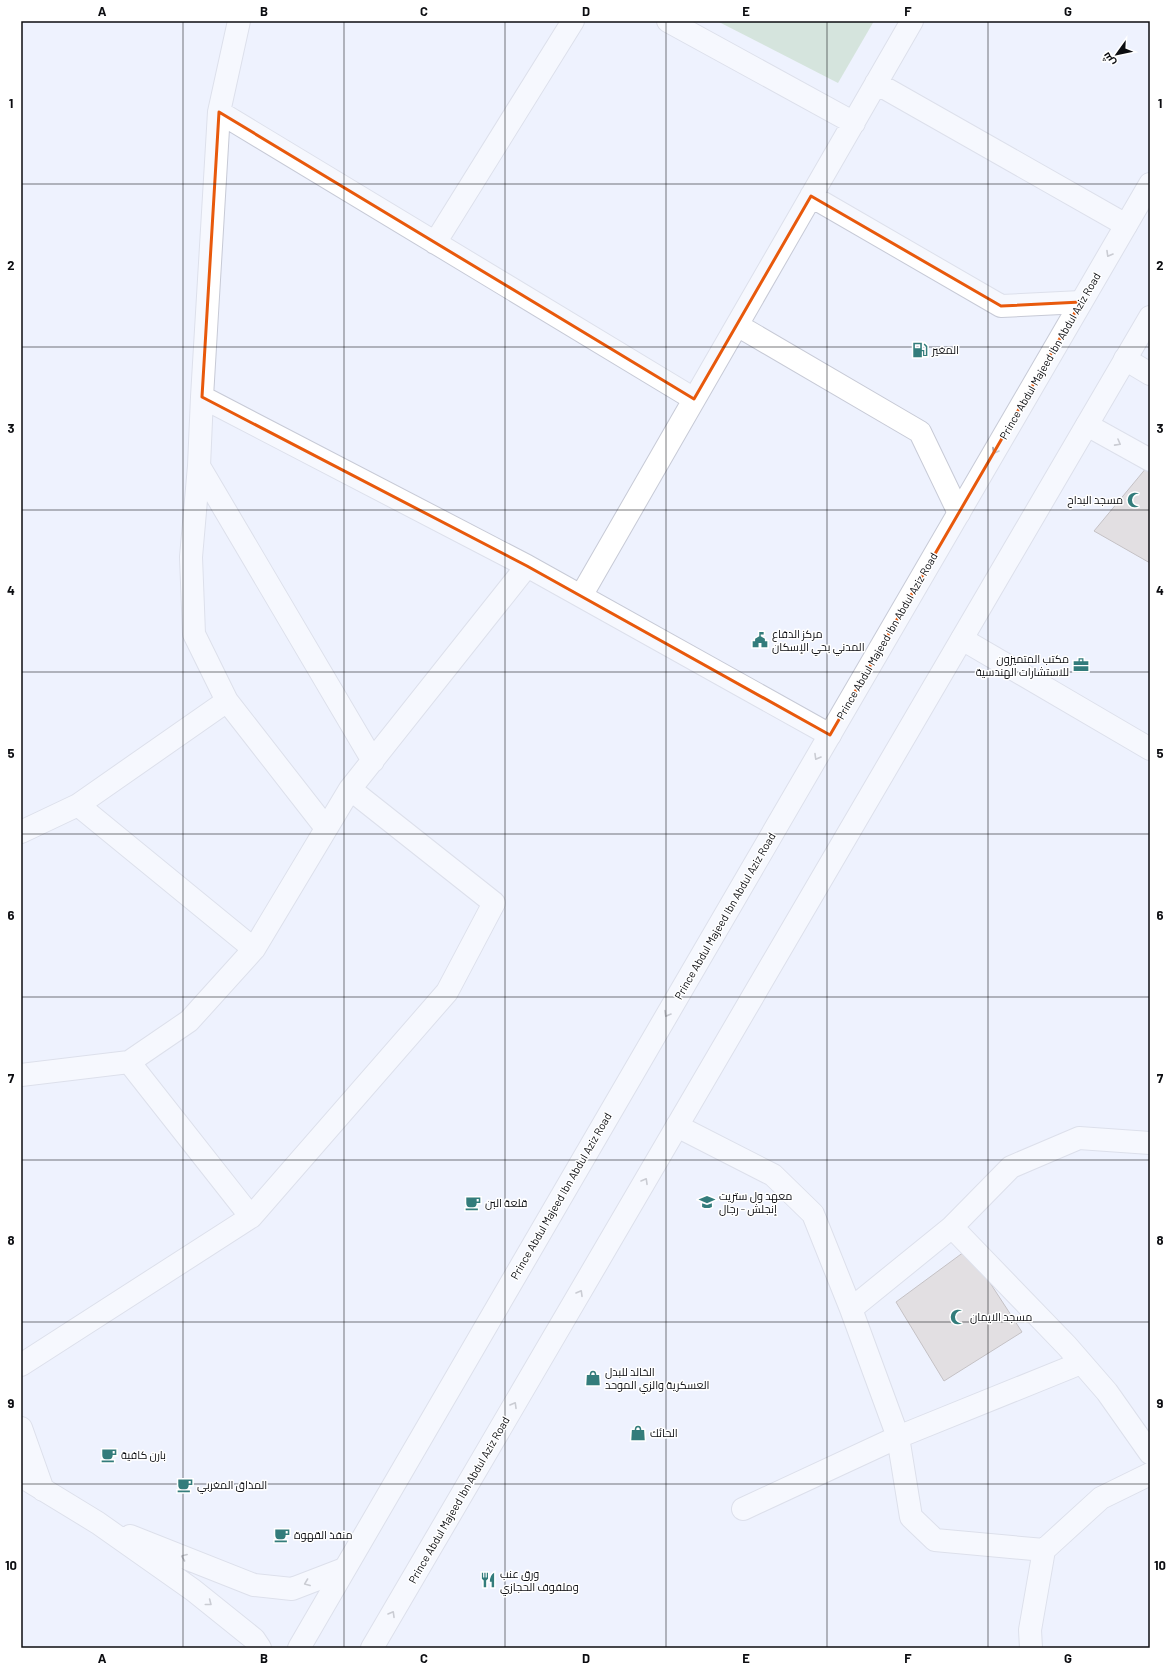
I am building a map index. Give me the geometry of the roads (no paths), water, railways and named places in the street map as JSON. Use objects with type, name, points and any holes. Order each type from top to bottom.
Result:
[{"type":"street","points":[[239,21],[219,112],[199,466],[191,557],[194,634],[227,701],[326,828]]},
{"type":"street","points":[[436,243],[573,21]]},
{"type":"street","points":[[668,21],[854,123]]},
{"type":"street","points":[[581,596],[912,21]]},
{"type":"street","points":[[876,84],[1126,225]]},
{"type":"street","points":[[219,112],[694,399]]},
{"type":"street","name":"Prince Abdul Majeed Ibn Abdul Aziz Road","points":[[299,1648],[1150,184]]},
{"type":"street","points":[[812,196],[1001,306],[1081,302]]},
{"type":"street","name":"Prince Abdul Majeed Ibn Abdul Aziz Road","points":[[372,1648],[1150,317]]},
{"type":"street","points":[[737,325],[920,432],[959,513]]},
{"type":"street","points":[[1125,360],[1150,374]]},
{"type":"street","points":[[202,397],[526,566],[830,735]]},
{"type":"street","points":[[1087,425],[1150,460]]},
{"type":"street","points":[[199,466],[373,761]]},
{"type":"street","points":[[21,1075],[128,1062],[189,1021],[254,949],[350,789],[526,566]]},
{"type":"street","points":[[962,639],[1150,749]]},
{"type":"street","points":[[21,832],[78,805],[227,701]]},
{"type":"street","points":[[21,1365],[251,1217],[447,992],[494,903],[350,789]]},
{"type":"street","points":[[78,805],[254,949]]},
{"type":"street","points":[[128,1062],[251,1217]]},
{"type":"street","points":[[677,1126],[773,1175],[813,1214],[851,1310],[898,1437],[911,1518],[935,1540],[1044,1550]]},
{"type":"street","points":[[851,1310],[952,1227],[1011,1167],[1079,1138],[1150,1143]]},
{"type":"street","points":[[952,1227],[1107,1392],[1150,1454]]},
{"type":"street","points":[[743,1509],[898,1437],[1081,1363]]},
{"type":"street","points":[[21,1428],[43,1490]]},
{"type":"street","points":[[1031,1648],[1030,1630],[1044,1550],[1101,1498],[1150,1474]]},
{"type":"street","points":[[21,1476],[98,1523],[193,1590],[254,1639],[260,1648]]},
{"type":"street","points":[[98,1523],[254,1585],[292,1589],[344,1569]]},
{"type":"place","name":"المغير","points":[[920,350]]},
{"type":"place","name":"مسجد البداح","points":[[1135,500]]},
{"type":"place","name":"مركز الدفاع المدني بحي الإسكان","points":[[760,640]]},
{"type":"place","name":"مكتب المتميزون للاستشارات الهندسية","points":[[1081,665]]},
{"type":"place","name":"معهد ول ستريت إنجلش - رجال","points":[[707,1202]]},
{"type":"place","name":"قلعة البن","points":[[473,1203]]},
{"type":"place","name":"مسجد الايمان","points":[[958,1317]]},
{"type":"place","name":"الخالد للبدل العسكرية والزي الموحد","points":[[593,1378]]},
{"type":"place","name":"الحائك","points":[[638,1433]]},
{"type":"place","name":"بارن كافية","points":[[109,1455]]},
{"type":"place","name":"المذاق المغربي","points":[[185,1485]]},
{"type":"place","name":"منفذ القهوة","points":[[282,1535]]},
{"type":"place","name":"ورق عنب وملفوف الحجازي","points":[[488,1580]]}]
